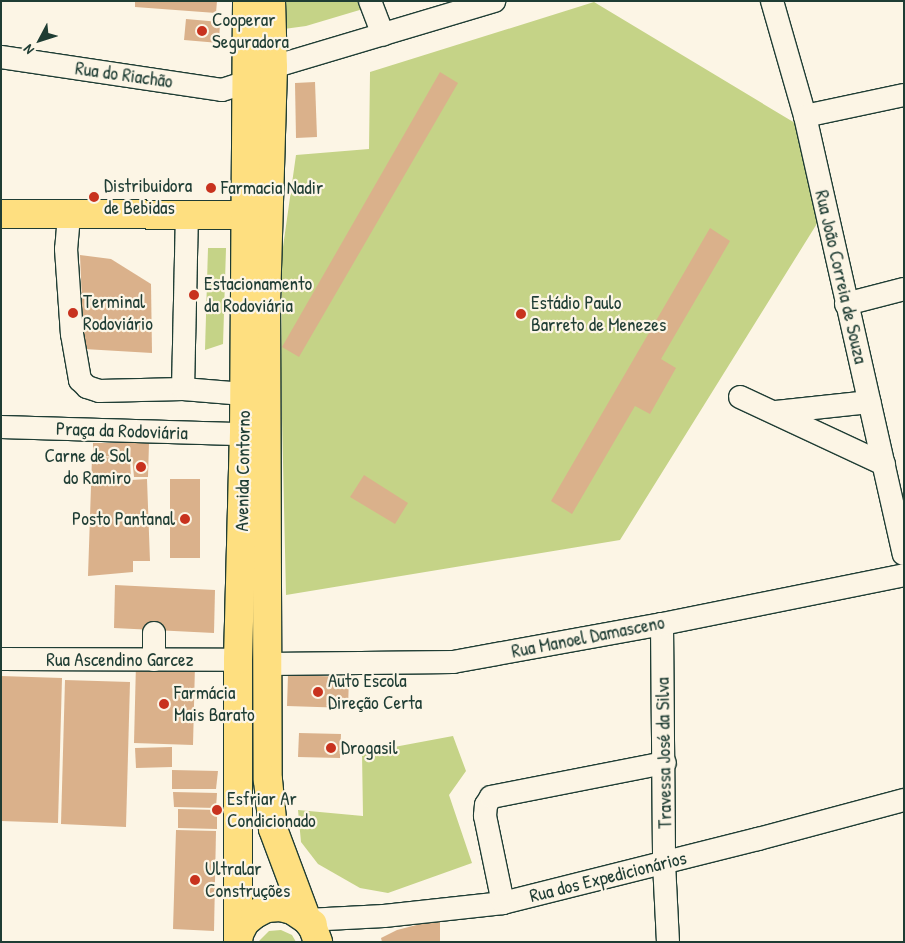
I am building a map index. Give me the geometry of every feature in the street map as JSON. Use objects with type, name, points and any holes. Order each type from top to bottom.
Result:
[{"type":"main road","name":"Avenida Contorno","points":[[238,942],[238,660],[244,434],[246,1]]},
{"type":"main road","name":"Avenida Contorno","points":[[271,1],[273,67],[266,299],[268,780],[273,830],[313,931]]},
{"type":"main road","points":[[1,214],[69,216],[244,215]]},
{"type":"main road","points":[[238,942],[239,934],[246,922],[255,914],[267,908],[280,907],[292,910],[313,931],[337,942]]},
{"type":"street","points":[[370,1],[383,35]]},
{"type":"street","name":"Rua do Riachão","points":[[1,57],[222,90],[247,82],[273,67],[494,1]]},
{"type":"street","name":"Rua João Correia de Souza","points":[[772,1],[805,116],[846,304],[884,464],[898,503],[904,554]]},
{"type":"street","points":[[805,116],[904,94]]},
{"type":"street","points":[[183,389],[188,214]]},
{"type":"street","points":[[69,216],[66,249],[80,380],[86,388],[99,391],[183,389],[244,394]]},
{"type":"street","points":[[846,304],[904,289]]},
{"type":"street","points":[[740,398],[775,412],[884,464]]},
{"type":"street","points":[[775,412],[869,402]]},
{"type":"street","name":"Praça da Rodoviária","points":[[1,427],[244,434]]},
{"type":"street","name":"Rua Manoel Damasceno","points":[[268,664],[453,662],[662,624],[904,575]]},
{"type":"street","name":"Travessa José da Silva","points":[[662,624],[665,764],[664,863],[668,942]]},
{"type":"street","points":[[154,633],[154,660]]},
{"type":"street","name":"Rua Ascendino Garcez","points":[[1,660],[238,660]]},
{"type":"street","points":[[503,903],[485,816],[486,805],[491,797],[665,764]]},
{"type":"street","name":"Rua dos Expedicionários","points":[[313,931],[384,916],[503,903],[904,800]]},
{"type":"green space","points":[[284,1],[361,1],[363,9],[306,26],[284,29]]},
{"type":"green space","name":"Estádio Paulo Barreto de Menezes","points":[[594,2],[795,123],[818,222],[620,540],[286,595],[281,373],[282,254],[296,155],[369,149],[370,72]]},
{"type":"green space","points":[[208,248],[226,248],[223,344],[205,350]]},
{"type":"green space","points":[[453,736],[466,771],[449,795],[472,863],[388,893],[360,888],[318,864],[301,842],[298,810],[363,816],[362,753]]},
{"type":"green space","points":[[281,930],[292,935],[296,942],[258,942],[269,931]]},
{"type":"building","points":[[135,1],[217,1],[216,13],[135,7]]},
{"type":"building","name":"Cooperar Seguradora","points":[[186,19],[220,22],[219,43],[184,40]]},
{"type":"building","points":[[440,72],[458,83],[299,357],[282,347]]},
{"type":"building","points":[[315,82],[317,137],[296,138],[295,83]]},
{"type":"building","points":[[710,228],[730,241],[661,359],[676,368],[650,414],[635,406],[572,514],[551,501]]},
{"type":"building","points":[[80,255],[111,259],[151,284],[152,353],[84,349]]},
{"type":"building","name":"Carne de Sol do Ramiro","points":[[93,443],[149,443],[148,477],[134,477],[132,457],[93,456]]},
{"type":"building","points":[[92,457],[130,458],[131,480],[147,479],[150,561],[133,561],[133,572],[88,576]]},
{"type":"building","points":[[364,475],[408,503],[395,524],[350,497]]},
{"type":"building","name":"Posto Pantanal","points":[[170,479],[200,479],[200,558],[170,558]]},
{"type":"building","points":[[115,585],[215,590],[214,633],[114,628]]},
{"type":"building","name":"Farmácia Mais Barato","points":[[136,663],[195,665],[193,745],[134,743]]},
{"type":"building","name":"Auto Escola Direção Certa","points":[[288,675],[349,677],[348,708],[287,706]]},
{"type":"building","points":[[1,676],[62,678],[58,823],[1,821]]},
{"type":"building","points":[[65,680],[130,682],[126,827],[61,824]]},
{"type":"building","points":[[299,733],[341,734],[340,758],[298,757]]},
{"type":"building","points":[[172,747],[172,767],[136,768],[135,748]]},
{"type":"building","points":[[172,770],[218,771],[216,789],[172,789]]},
{"type":"building","points":[[173,792],[217,793],[216,808],[174,807]]},
{"type":"building","points":[[178,809],[217,810],[217,829],[178,828]]},
{"type":"building","name":"Ultralar Construções","points":[[176,830],[216,831],[214,931],[173,929]]},
{"type":"building","points":[[440,919],[440,942],[382,942],[381,938],[397,930]]},
{"type":"place","name":"Cooperar Seguradora","points":[[202,31]]},
{"type":"place","name":"Farmacia Nadir","points":[[211,188]]},
{"type":"place","name":"Distribuidora de Bebidas","points":[[94,197]]},
{"type":"place","name":"Estacionamento da Rodoviária","points":[[194,295]]},
{"type":"place","name":"Terminal Rodoviário","points":[[73,313]]},
{"type":"place","name":"Estádio Paulo Barreto de Menezes","points":[[521,314]]},
{"type":"place","name":"Carne de Sol do Ramiro","points":[[141,467]]},
{"type":"place","name":"Posto Pantanal","points":[[185,519]]},
{"type":"place","name":"Auto Escola Direção Certa","points":[[318,692]]},
{"type":"place","name":"Farmácia Mais Barato","points":[[164,704]]},
{"type":"place","name":"Drogasil","points":[[331,748]]},
{"type":"place","name":"Esfriar Ar Condicionado","points":[[217,810]]},
{"type":"place","name":"Ultralar Construções","points":[[195,880]]}]
